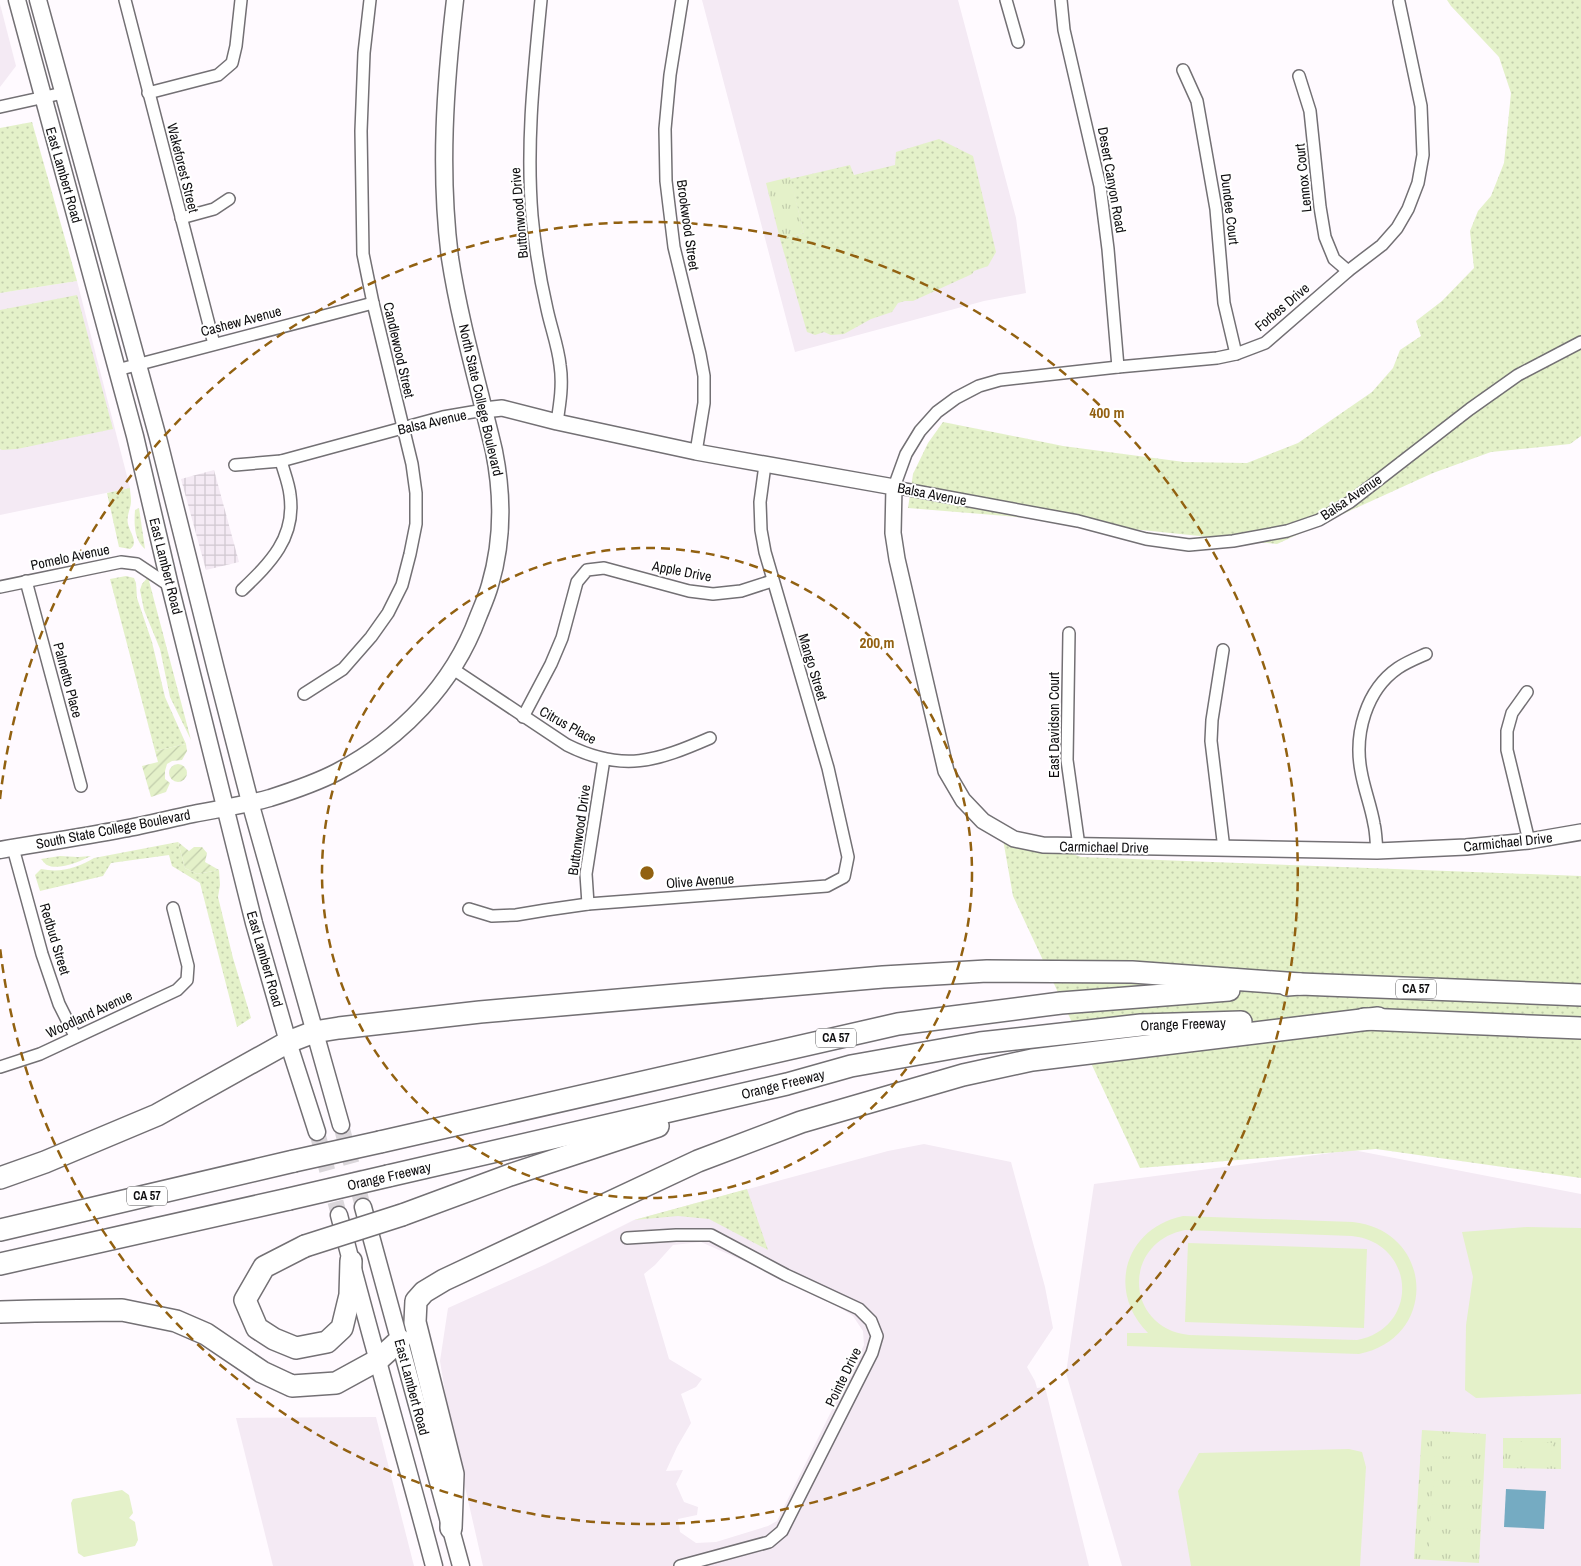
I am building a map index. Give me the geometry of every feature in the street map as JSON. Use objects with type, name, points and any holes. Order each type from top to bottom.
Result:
[{"type":"highway","points":[[0,1178],[45,1162],[157,1115],[288,1042],[314,1032],[480,1012],[873,978],[987,971],[1132,972],[1300,984]]},
{"type":"highway","name":"Orange Freeway","points":[[0,1230],[294,1161],[898,1024],[1061,1003],[1300,984],[1581,995]]},
{"type":"highway","points":[[451,1528],[453,1474],[415,1322],[416,1301],[424,1292],[444,1280],[698,1161],[801,1122],[963,1075],[1032,1060],[1378,1018]]},
{"type":"highway","name":"Orange Freeway","points":[[0,1264],[787,1084],[851,1066],[980,1043],[1131,1026],[1378,1018],[1581,1028]]},
{"type":"highway","points":[[351,1261],[350,1295],[342,1328],[327,1342],[296,1348],[274,1339],[258,1328],[246,1300],[264,1267],[305,1246],[402,1215],[520,1172],[787,1084]]},
{"type":"highway","points":[[0,1312],[122,1310],[176,1322],[206,1334],[262,1372],[292,1386],[336,1383],[378,1360],[400,1340]]},
{"type":"main road","name":"East Lambert Road","points":[[17,0],[135,436],[170,586],[254,923],[288,1042],[317,1132]]},
{"type":"main road","name":"East Lambert Road","points":[[38,0],[158,438],[250,802],[341,1125]]},
{"type":"main road","name":"North State College Boulevard","points":[[225,808],[268,798],[303,787],[336,773],[370,753],[400,730],[423,706],[452,670],[476,624],[490,585],[498,552],[501,527],[499,476],[458,300],[450,258],[446,215],[444,120],[455,0]]},
{"type":"main road","name":"South State College Boulevard","points":[[7,849],[122,829],[225,808]]},
{"type":"main road","name":"East Lambert Road","points":[[363,1207],[461,1566]]},
{"type":"main road","name":"East Lambert Road","points":[[339,1216],[434,1566]]},
{"type":"street","name":"Wakeforest Street","points":[[125,0],[214,344]]},
{"type":"street","points":[[148,93],[218,75],[232,63],[236,46],[241,0]]},
{"type":"street","name":"Candlewood Street","points":[[304,694],[343,669],[357,654],[388,612],[402,585],[416,524],[416,493],[412,464],[363,254],[361,131],[364,53],[370,0]]},
{"type":"street","name":"Buttonwood Drive","points":[[541,0],[531,97],[529,162],[532,217],[546,307],[560,365],[561,392],[558,422]]},
{"type":"street","name":"Brookwood Street","points":[[682,0],[670,76],[665,129],[666,181],[674,247],[704,376],[704,403],[696,452]]},
{"type":"street","points":[[1006,0],[1018,42]]},
{"type":"street","name":"Desert Canyon Road","points":[[1061,0],[1064,30],[1100,186],[1108,249],[1118,367]]},
{"type":"street","name":"Forbes Drive","points":[[894,487],[906,454],[920,431],[937,412],[956,398],[979,386],[1000,380],[1217,358],[1236,354],[1265,342],[1382,244],[1397,228],[1408,209],[1418,183],[1423,155],[1421,106],[1399,2]]},
{"type":"street","name":"Dundee Court","points":[[1183,70],[1197,101],[1216,209],[1224,303],[1236,354]]},
{"type":"street","name":"Lennox Court","points":[[1299,76],[1310,110],[1320,208],[1326,237],[1334,259],[1348,271]]},
{"type":"street","points":[[0,107],[63,93]]},
{"type":"street","points":[[180,218],[214,209],[229,200]]},
{"type":"street","name":"Cashew Avenue","points":[[117,370],[373,303]]},
{"type":"street","name":"Balsa Avenue","points":[[235,465],[281,461],[443,417],[502,408],[696,452],[1078,521],[1146,539],[1190,545],[1233,541],[1287,531],[1319,520],[1350,502],[1470,409],[1518,375],[1581,342]]},
{"type":"street","points":[[242,590],[270,562],[285,539],[291,518],[290,495],[281,461]]},
{"type":"street","name":"Mango Street","points":[[766,465],[760,502],[761,530],[772,581],[828,768],[848,857],[844,877]]},
{"type":"street","name":"Carmichael Drive","points":[[894,487],[893,533],[897,559],[946,771],[963,800],[984,821],[1014,838],[1043,845],[1377,850],[1466,847],[1529,841],[1581,832]]},
{"type":"street","name":"Pomelo Avenue","points":[[0,587],[121,562],[137,564],[170,586]]},
{"type":"street","name":"Apple Drive","points":[[523,717],[551,664],[562,638],[577,582],[587,570],[604,568],[689,591],[713,594],[741,591],[772,581]]},
{"type":"street","name":"Palmetto Place","points":[[26,581],[81,786]]},
{"type":"street","name":"East Davidson Court","points":[[1069,633],[1067,760],[1079,846]]},
{"type":"street","points":[[1223,650],[1212,720],[1211,741],[1224,849]]},
{"type":"street","points":[[1377,850],[1375,825],[1359,757],[1359,743],[1365,714],[1378,687],[1398,668],[1426,654]]},
{"type":"street","name":"Citrus Place","points":[[452,670],[567,745],[585,754],[604,759],[642,760],[665,756],[710,738]]},
{"type":"street","points":[[1528,692],[1512,713],[1508,731],[1507,750],[1529,841]]},
{"type":"street","name":"Buttonwood Drive","points":[[588,904],[586,874],[604,759]]},
{"type":"street","name":"Redbud Street","points":[[7,849],[60,1004],[75,1036]]},
{"type":"street","name":"Olive Avenue","points":[[469,909],[492,916],[516,915],[588,904],[826,886],[844,877]]},
{"type":"street","name":"Woodland Avenue","points":[[0,1067],[40,1054],[177,990],[187,980],[188,966],[173,908]]},
{"type":"street","name":"Pointe Drive","points":[[628,1238],[676,1234],[711,1235],[859,1309],[871,1321],[877,1336],[872,1353],[782,1532],[769,1542],[680,1566]]},
{"type":"shaded area","points":[[702,0],[958,0],[1016,218],[1026,293],[984,301],[795,352]]},
{"type":"shaded area","points":[[0,4],[16,66],[0,87]]},
{"type":"shaded area","points":[[77,281],[130,488],[0,515],[0,293]]},
{"type":"shaded area","points":[[214,470],[239,562],[206,570],[181,479]]},
{"type":"shaded area","points":[[924,1144],[1011,1162],[1045,1287],[1053,1328],[1027,1367],[1037,1388],[1045,1387],[1089,1566],[483,1566],[465,1487],[457,1467],[440,1361],[448,1308],[544,1265],[634,1220],[888,1151]],"holes":[[[701,1242],[820,1295],[853,1316],[863,1331],[864,1345],[777,1521],[768,1526],[716,1542],[696,1543],[680,1532],[678,1519],[697,1515],[698,1507],[684,1502],[676,1484],[683,1470],[666,1471],[691,1423],[681,1394],[696,1387],[702,1379],[669,1359],[644,1274],[673,1245]]]},
{"type":"shaded area","points":[[1353,1150],[1581,1194],[1581,1566],[1122,1566],[1066,1373],[1094,1184]]},
{"type":"shaded area","points":[[376,1417],[414,1566],[273,1566],[236,1418]]},
{"type":"green space","points":[[1447,0],[1581,0],[1581,436],[1570,444],[1491,452],[1433,473],[1277,544],[1006,516],[908,508],[913,474],[928,443],[943,422],[1063,446],[1184,462],[1247,463],[1298,443],[1372,392],[1393,368],[1400,350],[1421,336],[1416,321],[1442,301],[1474,268],[1470,231],[1478,211],[1491,196],[1504,163],[1511,93],[1499,57]]},
{"type":"green space","points":[[32,122],[77,281],[0,293],[0,128]]},
{"type":"green space","points":[[939,139],[973,156],[996,252],[988,266],[913,301],[898,303],[892,312],[871,319],[844,334],[831,335],[824,332],[815,335],[807,332],[780,239],[804,233],[790,179],[850,165],[854,175],[895,165],[896,152]]},
{"type":"green space","points":[[790,177],[804,233],[780,239],[766,183]]},
{"type":"green space","points":[[77,295],[113,429],[17,449],[2,450],[0,449],[0,310]]},
{"type":"green space","points":[[130,488],[131,504],[128,521],[134,544],[130,549],[119,547],[107,493]]},
{"type":"green space","points":[[139,508],[145,549],[139,541],[136,531],[135,510]]},
{"type":"green space","points":[[126,576],[134,578],[136,583],[137,598],[152,642],[165,697],[186,744],[155,751],[110,579]]},
{"type":"green space","points":[[148,577],[191,740],[170,697],[160,649],[144,610],[140,590]]},
{"type":"green space","points":[[186,744],[187,751],[182,760],[172,761],[167,764],[165,779],[170,783],[166,792],[151,797],[142,766],[158,762],[155,751]]},
{"type":"green space","points":[[178,764],[186,769],[187,773],[182,781],[178,782],[170,777],[169,773],[174,765]]},
{"type":"green space","points":[[1001,828],[1081,857],[1581,876],[1581,1178],[1376,1149],[1140,1168],[1013,896]]},
{"type":"green space","points":[[178,842],[185,868],[197,874],[219,870],[220,885],[218,897],[233,958],[251,1018],[237,1027],[200,883],[172,866],[169,855],[111,863],[103,876],[40,891],[35,875],[41,869],[69,869],[94,858]]},
{"type":"green space","points":[[178,842],[189,851],[194,847],[202,847],[207,853],[205,862],[219,870],[197,874],[185,868]]},
{"type":"green space","points":[[60,856],[91,856],[69,865],[57,867],[46,865],[41,859]]},
{"type":"green space","points":[[747,1189],[768,1250],[709,1219],[678,1216],[634,1220]]},
{"type":"green space","points":[[1183,1216],[1353,1222],[1380,1230],[1399,1244],[1412,1264],[1416,1285],[1414,1308],[1403,1328],[1385,1344],[1359,1354],[1127,1346],[1127,1333],[1148,1333],[1135,1316],[1128,1299],[1125,1281],[1128,1263],[1135,1247],[1147,1233],[1163,1223]],"holes":[[[1185,1230],[1352,1236],[1373,1242],[1389,1254],[1398,1269],[1402,1286],[1400,1304],[1392,1320],[1377,1332],[1357,1340],[1189,1335],[1168,1329],[1152,1317],[1143,1302],[1139,1285],[1141,1267],[1150,1251],[1164,1238]]]},
{"type":"green space","points":[[1527,1227],[1581,1228],[1581,1394],[1476,1398],[1465,1390],[1466,1325],[1473,1277],[1462,1232]]},
{"type":"green space","points":[[1188,1243],[1367,1249],[1364,1328],[1185,1322]]},
{"type":"green space","points":[[1422,1430],[1486,1434],[1479,1563],[1414,1559]]},
{"type":"green space","points":[[1433,1438],[1473,1439],[1472,1457],[1433,1456]]},
{"type":"green space","points":[[1503,1438],[1561,1438],[1561,1469],[1503,1468]]},
{"type":"green space","points":[[1513,1441],[1552,1443],[1551,1461],[1512,1459]]},
{"type":"green space","points":[[1349,1449],[1362,1452],[1366,1467],[1360,1566],[1191,1566],[1178,1491],[1199,1453]]},
{"type":"green space","points":[[1433,1462],[1472,1463],[1472,1481],[1433,1480]]},
{"type":"green space","points":[[1432,1486],[1471,1487],[1470,1505],[1431,1504]]},
{"type":"green space","points":[[122,1490],[129,1495],[133,1513],[129,1518],[135,1522],[138,1540],[135,1546],[84,1557],[78,1553],[71,1503],[73,1499]]},
{"type":"green space","points":[[1431,1510],[1470,1511],[1469,1529],[1430,1528]]},
{"type":"green space","points":[[1429,1533],[1469,1535],[1468,1553],[1429,1551]]},
{"type":"water","points":[[1506,1489],[1546,1491],[1544,1529],[1504,1527]]},
{"type":"tunnel","points":[[341,1125],[363,1207]]},
{"type":"tunnel","points":[[317,1132],[339,1215]]}]
